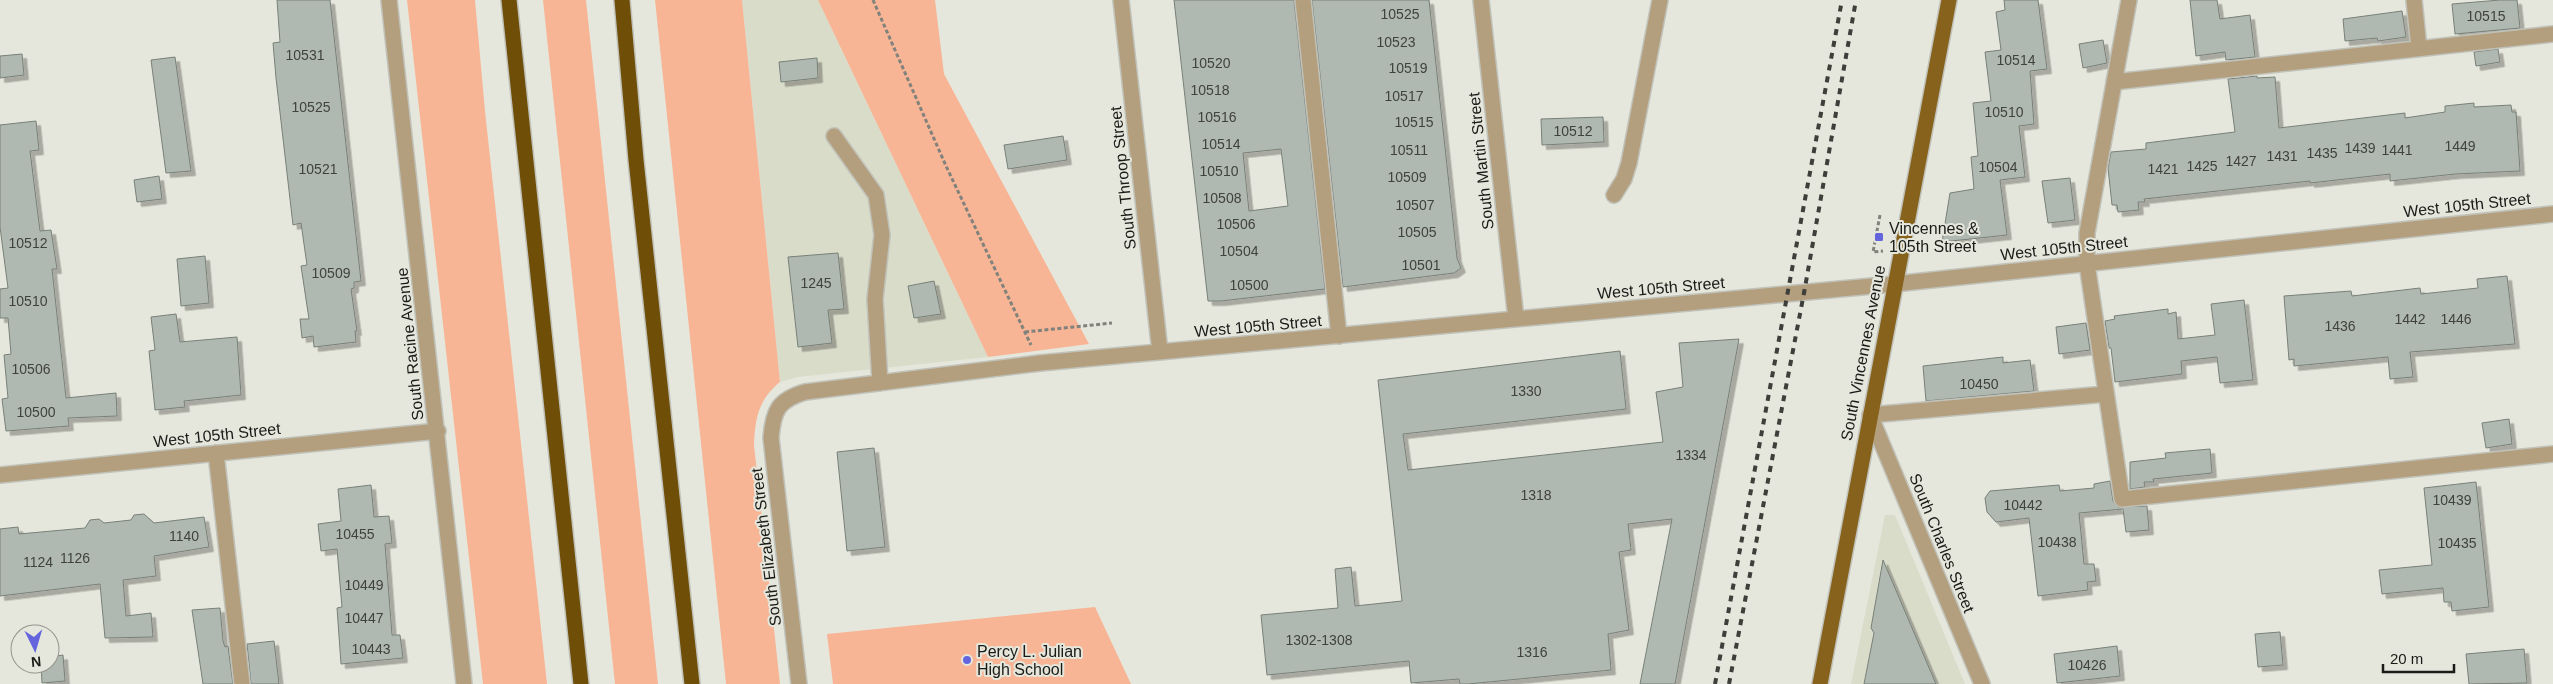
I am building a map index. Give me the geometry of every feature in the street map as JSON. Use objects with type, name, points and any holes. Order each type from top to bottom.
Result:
[{"type":"highway","points":[[509,0],[581,684]]},
{"type":"highway","points":[[622,0],[636,160],[692,684]]},
{"type":"main road","name":"South Vincennes Avenue","points":[[1820,684],[1949,0]]},
{"type":"street","name":"South Racine Avenue","points":[[389,0],[438,431],[464,684]]},
{"type":"street","name":"South Throop Street","points":[[1121,0],[1160,352]]},
{"type":"street","points":[[1303,0],[1338,336]]},
{"type":"street","name":"South Martin Street","points":[[1481,0],[1516,319]]},
{"type":"street","points":[[1614,195],[1624,179],[1629,163],[1660,0]]},
{"type":"street","points":[[2129,0],[2087,233],[2087,264],[2122,499],[2553,454]]},
{"type":"street","points":[[2414,0],[2419,48]]},
{"type":"street","points":[[2114,82],[2553,34]]},
{"type":"street","points":[[834,136],[876,196],[882,235],[875,299],[880,383]]},
{"type":"street","name":"West 105th Street","points":[[778,408],[789,397],[805,392],[1040,364],[1894,284],[2553,214]]},
{"type":"street","points":[[1870,415],[2106,394]]},
{"type":"street","name":"South Elizabeth Street","points":[[778,408],[772,420],[770,438],[799,684]]},
{"type":"street","name":"South Charles Street","points":[[1870,415],[1982,684]]},
{"type":"street","name":"West 105th Street","points":[[0,475],[438,431]]},
{"type":"street","points":[[216,453],[242,684]]},
{"type":"path","points":[[873,0],[946,166],[1040,364]]},
{"type":"path","points":[[1880,215],[1873,252],[1883,251]]},
{"type":"path","points":[[1025,332],[1112,322]]},
{"type":"shaded area","points":[[407,0],[475,0],[485,111],[547,684],[483,684]]},
{"type":"shaded area","points":[[543,0],[586,0],[658,684],[615,684]]},
{"type":"shaded area","points":[[655,0],[742,0],[780,382],[767,396],[759,410],[755,427],[754,445],[780,684],[726,684]]},
{"type":"shaded area","points":[[742,0],[818,0],[988,357],[798,377],[780,382]]},
{"type":"shaded area","points":[[818,0],[935,0],[944,74],[1089,344],[988,357]]},
{"type":"shaded area","points":[[1885,515],[1895,515],[1965,684],[1851,684]]},
{"type":"shaded area","name":"Percy L. Julian High School","points":[[1095,607],[1131,684],[833,684],[827,634]]},
{"type":"building","points":[[277,0],[330,0],[361,281],[354,282],[354,288],[351,289],[357,331],[355,331],[356,342],[314,347],[313,336],[302,338],[300,319],[309,319],[301,266],[307,265],[301,223],[293,225],[276,78],[273,43],[280,42]]},
{"type":"building","points":[[1174,0],[1294,0],[1325,289],[1208,301]],"holes":[[[1281,149],[1288,206],[1249,211],[1243,153]]]},
{"type":"building","points":[[1312,0],[1429,0],[1457,258],[1461,268],[1454,273],[1343,287]]},
{"type":"building","points":[[2004,0],[2038,0],[2047,69],[2030,71],[2034,124],[2019,126],[2025,177],[2000,180],[2007,235],[1942,242],[1950,193],[1974,189],[1971,157],[1978,156],[1973,103],[1991,101],[1985,52],[2001,50],[1996,12],[2005,10]]},
{"type":"building","points":[[2190,0],[2217,0],[2220,19],[2250,15],[2255,57],[2226,60],[2225,52],[2196,56]]},
{"type":"building","points":[[2517,0],[2520,28],[2455,34],[2452,4]]},
{"type":"building","points":[[2402,11],[2406,37],[2378,41],[2377,38],[2345,41],[2343,19]]},
{"type":"building","points":[[2103,40],[2107,63],[2083,68],[2079,44]]},
{"type":"building","points":[[2498,49],[2500,62],[2476,66],[2474,52]]},
{"type":"building","points":[[22,54],[24,75],[0,78],[0,56]]},
{"type":"building","points":[[175,57],[191,171],[166,173],[151,60]]},
{"type":"building","points":[[817,58],[818,78],[781,82],[779,62]]},
{"type":"building","points":[[2257,76],[2257,78],[2275,77],[2279,128],[2405,113],[2405,118],[2445,112],[2445,106],[2474,103],[2474,107],[2511,105],[2512,112],[2516,112],[2520,171],[2455,174],[2390,181],[2390,174],[2310,183],[2310,181],[2144,199],[2145,202],[2138,202],[2139,210],[2118,212],[2117,205],[2112,205],[2108,168],[2111,152],[2146,149],[2146,143],[2235,132],[2228,79]]},
{"type":"building","points":[[1603,117],[1604,142],[1542,145],[1541,119]]},
{"type":"building","points":[[36,121],[39,150],[30,151],[40,231],[51,230],[57,269],[52,269],[66,398],[116,393],[117,416],[68,418],[69,426],[6,431],[2,399],[8,398],[4,355],[11,354],[8,318],[0,318],[0,289],[8,288],[0,227],[0,125]]},
{"type":"building","points":[[1063,136],[1067,160],[1008,169],[1004,145]]},
{"type":"building","points":[[159,176],[162,199],[137,202],[134,180]]},
{"type":"building","points":[[2070,178],[2075,220],[2048,223],[2042,181]]},
{"type":"building","points":[[838,253],[844,309],[828,310],[832,343],[798,347],[788,257]]},
{"type":"building","points":[[205,256],[209,303],[181,306],[177,259]]},
{"type":"building","points":[[2507,276],[2515,344],[2410,352],[2413,377],[2390,379],[2388,357],[2294,366],[2294,359],[2289,360],[2284,296],[2351,291],[2352,296],[2420,288],[2421,294],[2478,288],[2477,279]]},
{"type":"building","points":[[934,281],[941,314],[914,318],[908,286]]},
{"type":"building","points":[[2244,300],[2253,380],[2220,383],[2217,357],[2181,361],[2182,374],[2115,382],[2111,348],[2109,348],[2105,321],[2115,319],[2114,316],[2168,309],[2168,314],[2176,312],[2178,339],[2215,335],[2211,304]]},
{"type":"building","points":[[176,314],[180,342],[237,337],[241,395],[184,401],[185,407],[155,410],[149,351],[155,350],[151,317]]},
{"type":"building","points":[[2086,323],[2090,350],[2059,354],[2056,327]]},
{"type":"building","points":[[1739,339],[1675,684],[1640,684],[1672,519],[1628,524],[1631,550],[1619,552],[1629,630],[1608,634],[1611,670],[1468,684],[1460,684],[1459,679],[1411,683],[1409,661],[1267,675],[1261,615],[1338,608],[1335,569],[1351,567],[1355,606],[1402,601],[1378,380],[1620,351],[1626,409],[1403,434],[1408,470],[1663,442],[1656,392],[1683,387],[1679,343]]},
{"type":"building","points":[[2003,357],[2003,363],[2030,360],[2034,391],[1926,401],[1923,366]]},
{"type":"building","points":[[2509,419],[2512,444],[2486,448],[2482,423]]},
{"type":"building","points":[[874,448],[885,547],[847,551],[837,452]]},
{"type":"building","points":[[2210,449],[2212,473],[2153,479],[2154,482],[2144,482],[2145,487],[2130,489],[2130,462],[2166,458],[2165,453]]},
{"type":"building","points":[[2110,481],[2113,501],[2118,507],[2147,506],[2149,530],[2126,532],[2123,509],[2079,513],[2084,564],[2094,564],[2096,581],[2087,582],[2088,590],[2038,596],[2029,518],[1996,522],[1987,512],[1985,498],[1990,491],[2059,485],[2060,491],[2094,488],[2094,484]]},
{"type":"building","points":[[2476,482],[2489,607],[2452,611],[2451,602],[2444,602],[2443,588],[2382,594],[2379,570],[2432,565],[2424,488]]},
{"type":"building","points":[[371,485],[374,517],[389,516],[392,543],[385,544],[392,635],[400,635],[403,658],[341,664],[337,608],[342,607],[337,549],[321,551],[318,524],[341,521],[338,489]]},
{"type":"building","points":[[144,514],[154,523],[204,517],[209,547],[154,556],[156,576],[123,580],[126,616],[151,613],[153,637],[105,638],[100,584],[0,596],[0,529],[18,527],[19,534],[85,528],[90,520],[99,519],[104,523],[131,520],[134,515]]},
{"type":"building","points":[[1883,560],[1936,684],[1864,684],[1874,633],[1871,628]]},
{"type":"building","points":[[220,608],[223,641],[225,647],[228,646],[233,684],[203,684],[192,610]]},
{"type":"building","points":[[2280,632],[2283,665],[2258,667],[2255,634]]},
{"type":"building","points":[[274,641],[279,684],[251,684],[247,644]]},
{"type":"building","points":[[2117,646],[2120,676],[2057,683],[2054,654]]},
{"type":"building","points":[[2524,649],[2527,683],[2469,684],[2466,654]]},
{"type":"building","points":[[60,655],[63,655],[65,681],[42,683],[42,674],[60,674]]},
{"type":"railway","points":[[1715,684],[1842,0]]},
{"type":"railway","points":[[1729,684],[1804,293],[1856,0]]},
{"type":"place","name":"Vincennes & 105th Street","points":[[1879,237]]},
{"type":"place","name":"Percy L. Julian High School","points":[[967,660]]}]
